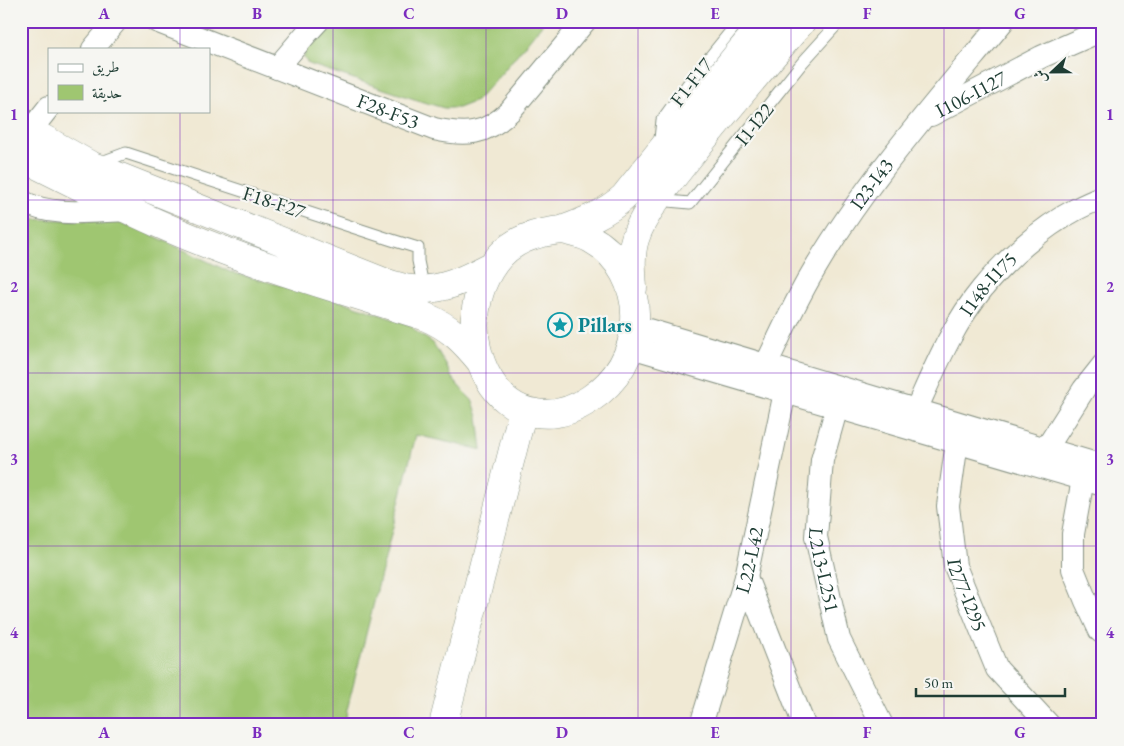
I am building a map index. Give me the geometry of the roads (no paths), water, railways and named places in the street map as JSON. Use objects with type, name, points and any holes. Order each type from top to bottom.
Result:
[{"type":"street","points":[[94,48],[116,21]]},
{"type":"street","name":"F28-F53","points":[[156,21],[434,129],[452,133],[474,132],[499,122],[510,112],[584,21]]},
{"type":"street","points":[[277,68],[318,21]]},
{"type":"street","points":[[562,230],[596,216],[616,204],[634,185],[766,21]]},
{"type":"street","points":[[634,297],[620,266],[612,254],[589,238],[562,230],[549,231],[535,234],[511,246],[501,255],[486,276],[477,301],[475,319],[477,346],[481,362],[489,379],[505,399],[522,410],[532,413],[552,414],[576,408],[586,402],[603,390],[617,374],[625,362],[633,336],[635,314],[632,259],[635,238],[646,215],[707,135],[802,21]]},
{"type":"street","name":"I23-I43","points":[[766,365],[798,298],[820,260],[858,203],[893,156],[1003,21]]},
{"type":"street","name":"I106-I127","points":[[922,120],[1040,57],[1103,31]]},
{"type":"street","points":[[48,108],[25,129],[90,165],[384,282],[424,290],[438,288],[464,280],[493,265]]},
{"type":"street","points":[[21,157],[127,210],[208,244],[272,268],[435,320],[458,336],[481,362]]},
{"type":"street","name":"I148-I175","points":[[916,410],[952,335],[982,289],[1009,260],[1039,234],[1074,211],[1103,197]]},
{"type":"street","points":[[21,201],[48,211],[127,210]]},
{"type":"street","points":[[633,336],[766,365],[1103,466]]},
{"type":"street","points":[[633,336],[785,392],[1093,482],[1073,534],[1073,569],[1100,631],[1103,632]]},
{"type":"street","points":[[1046,449],[1084,389],[1103,365]]},
{"type":"street","name":"L22-L42","points":[[706,719],[746,577],[785,392]]},
{"type":"street","name":"L213-L251","points":[[837,407],[822,460],[816,537],[839,638],[882,725]]},
{"type":"street","points":[[443,725],[522,410]]},
{"type":"street","name":"I277-I295","points":[[957,442],[948,506],[955,566],[996,669],[1049,725]]},
{"type":"street","points":[[746,577],[804,725]]},
{"type":"lane","name":"F1-F17","points":[[664,147],[660,139],[662,120],[739,21]]},
{"type":"lane","name":"I1-I22","points":[[657,200],[690,202],[802,64],[840,21]]},
{"type":"lane","name":"F18-F27","points":[[90,165],[126,153],[418,248],[418,260],[424,290]]},
{"type":"place","name":"Pillars","points":[[560,325]]}]
